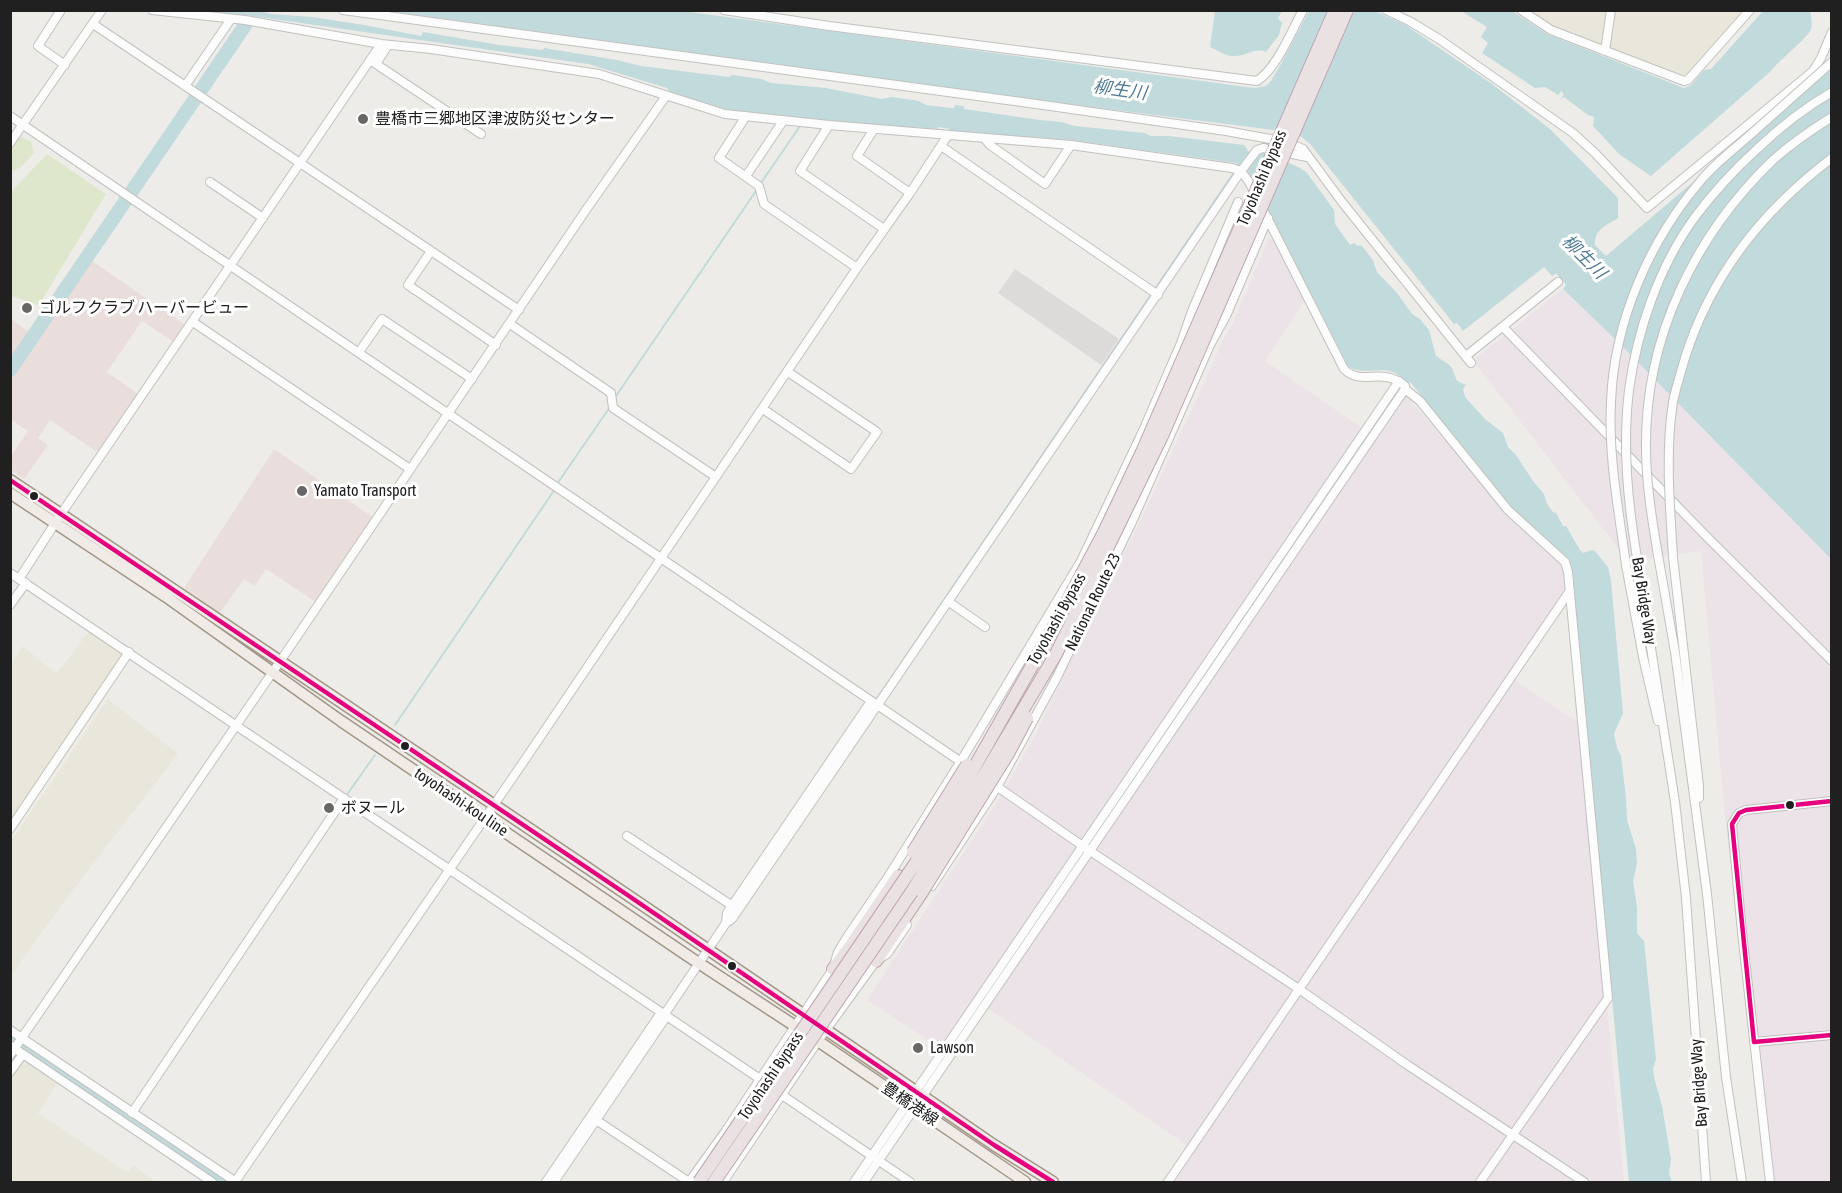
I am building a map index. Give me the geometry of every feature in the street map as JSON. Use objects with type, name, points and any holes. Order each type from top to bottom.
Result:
[{"type":"highway","name":"Toyohashi Bypass","points":[[699,1182],[919,858],[962,789],[1090,559],[1142,452],[1335,10]]},
{"type":"highway","name":"Toyohashi Bypass","points":[[714,1182],[911,893],[1056,654],[1167,426],[1347,10]]},
{"type":"highway","points":[[876,961],[1010,752],[1056,654]]},
{"type":"highway","points":[[833,969],[898,876],[988,730],[1029,671]]},
{"type":"main road","name":"toyohashi-kou line","points":[[10,480],[59,519],[272,673],[699,964],[795,1025]]},
{"type":"main road","name":"toyohashi-kou line","points":[[10,493],[59,519],[281,660],[994,1145],[1053,1182]]},
{"type":"main road","name":"豊橋港線","points":[[795,1025],[1025,1182]]},
{"type":"street","points":[[61,10],[38,46],[64,65]]},
{"type":"street","points":[[10,143],[102,10]]},
{"type":"street","points":[[152,10],[231,19],[385,44],[599,74],[725,114],[985,139],[1071,144],[1238,170],[1268,218],[1344,369],[1355,377],[1388,376],[1402,384],[1420,401],[1508,510],[1565,562],[1568,572],[1608,998],[1480,1182]]},
{"type":"street","points":[[343,10],[1226,131],[1287,142],[1303,149],[1468,359],[1558,282]]},
{"type":"street","points":[[724,10],[829,26],[1257,81],[1264,76],[1303,10]]},
{"type":"street","points":[[1386,10],[1439,39],[1573,134],[1595,153],[1647,208],[1813,72],[1832,32]]},
{"type":"street","points":[[1521,10],[1551,30],[1684,81],[1688,81],[1750,10]]},
{"type":"street","points":[[1605,51],[1611,10]]},
{"type":"street","points":[[185,87],[231,19]]},
{"type":"street","points":[[93,24],[519,310]]},
{"type":"street","points":[[10,604],[59,519],[300,164],[385,44]]},
{"type":"street","points":[[373,62],[481,134]]},
{"type":"street","points":[[1670,774],[1643,657],[1626,566],[1614,469],[1611,401],[1616,359],[1624,323],[1639,279],[1656,245],[1705,176],[1832,62]]},
{"type":"street","name":"Bay Bridge Way","points":[[1706,1182],[1686,898],[1675,802],[1636,558],[1627,482],[1627,408],[1639,340],[1660,279],[1694,218],[1737,167],[1795,116],[1832,92]]},
{"type":"street","points":[[15,1047],[666,96]]},
{"type":"street","points":[[10,116],[1087,848],[1584,1182]]},
{"type":"street","points":[[746,116],[719,158],[759,187],[764,204],[857,268]]},
{"type":"street","name":"Bay Bridge Way","points":[[1742,1182],[1726,1077],[1675,652],[1648,490],[1647,416],[1651,379],[1660,342],[1672,307],[1691,266],[1727,209],[1774,159],[1832,117]]},
{"type":"street","points":[[746,176],[783,121]]},
{"type":"street","points":[[829,125],[800,171],[884,230]]},
{"type":"street","points":[[874,129],[857,156],[910,192]]},
{"type":"street","points":[[15,1047],[235,1182],[522,764],[948,135]]},
{"type":"street","points":[[985,139],[990,145],[1045,184],[1071,144]]},
{"type":"street","points":[[941,146],[1158,294]]},
{"type":"street","points":[[546,1182],[555,1177],[636,1054],[664,1020],[664,1015],[726,923],[732,919],[735,908],[874,703],[949,602],[1226,195],[1238,170],[1257,150],[1263,148],[1307,156]]},
{"type":"street","points":[[1698,830],[1699,786],[1673,557],[1669,495],[1669,450],[1673,401],[1695,327],[1728,266],[1761,221],[1797,186],[1832,158]]},
{"type":"street","points":[[210,182],[263,218]]},
{"type":"street","points":[[1226,195],[1268,218]]},
{"type":"street","points":[[593,1120],[689,1182],[725,1132],[833,969],[838,952],[847,937],[961,761],[1071,579],[1181,343],[1238,201]]},
{"type":"street","name":"National Route 23","points":[[723,1182],[818,1041],[876,961],[893,947],[997,787],[1057,677],[1132,522],[1268,218]]},
{"type":"street","points":[[431,251],[408,285],[496,345]]},
{"type":"street","points":[[359,352],[382,319],[472,379]]},
{"type":"street","points":[[193,322],[410,470]]},
{"type":"street","points":[[510,324],[611,393],[613,408],[716,477]]},
{"type":"street","points":[[1503,327],[1708,538],[1832,661]]},
{"type":"street","points":[[763,409],[851,469],[877,432],[788,372]]},
{"type":"street","points":[[854,1182],[875,1159],[912,1106],[1402,384]]},
{"type":"street","points":[[1160,390],[1186,401]]},
{"type":"street","points":[[10,573],[760,1079]]},
{"type":"street","points":[[1071,579],[1098,591]]},
{"type":"street","points":[[1168,1182],[1570,591]]},
{"type":"street","points":[[949,602],[985,627]]},
{"type":"street","points":[[10,829],[129,652]]},
{"type":"street","points":[[126,1115],[344,798]]},
{"type":"street","points":[[1770,1182],[1732,824],[1739,813],[1746,810],[1832,801]]},
{"type":"street","points":[[627,836],[735,908]]},
{"type":"street","points":[[10,1030],[15,1047],[23,1054],[126,1115],[212,1182]]},
{"type":"street","points":[[1754,1042],[1832,1035]]},
{"type":"street","points":[[10,1072],[23,1054]]},
{"type":"street","points":[[782,1095],[910,1182]]},
{"type":"street","points":[[725,1132],[747,1147]]},
{"type":"street","points":[[864,1182],[875,1159]]},
{"type":"shaded area","points":[[1529,11],[1745,11],[1685,76],[1556,28]]},
{"type":"shaded area","points":[[1269,238],[1280,244],[1306,298],[1265,361],[1375,437],[1404,393],[1507,512],[1563,563],[1568,588],[1513,679],[1580,724],[1624,1182],[1175,1182],[1195,1151],[976,1000],[942,1049],[867,1000],[999,799],[1036,734],[1091,615],[1133,536],[1222,342],[1233,323]]},
{"type":"shaded area","points":[[89,259],[187,326],[175,343],[142,321],[107,372],[141,396],[100,454],[50,420],[38,438],[48,445],[24,479],[11,470],[11,456],[28,431],[11,420],[11,375]]},
{"type":"shaded area","points":[[1015,269],[1119,339],[1101,365],[998,293]]},
{"type":"shaded area","points":[[1563,289],[1831,559],[1831,1182],[1766,1182],[1724,808],[1701,551],[1627,560],[1473,360]]},
{"type":"shaded area","points":[[11,319],[32,334],[11,365]]},
{"type":"shaded area","points":[[274,449],[374,518],[317,603],[266,569],[255,586],[244,579],[219,614],[184,588]]},
{"type":"shaded area","points":[[90,630],[125,654],[11,824],[11,664],[23,646],[56,674]]},
{"type":"shaded area","points":[[108,699],[178,754],[69,895],[11,975],[11,841]]},
{"type":"shaded area","points":[[23,1060],[57,1083],[38,1113],[128,1173],[133,1165],[156,1182],[11,1182],[11,1077]]},
{"type":"green space","points":[[19,136],[31,142],[34,153],[21,167],[11,170],[11,148]]},
{"type":"green space","points":[[47,154],[106,194],[39,305],[11,296],[11,192]]},
{"type":"water","points":[[191,11],[260,11],[312,17],[421,36],[423,32],[500,45],[543,50],[544,48],[641,66],[729,77],[732,75],[761,79],[771,83],[826,88],[882,99],[892,97],[951,108],[955,105],[964,106],[964,109],[1062,122],[1074,126],[1244,145],[1250,153],[1260,152],[1278,158],[1307,173],[1334,210],[1335,224],[1350,245],[1354,243],[1361,245],[1373,260],[1377,272],[1397,293],[1412,314],[1420,319],[1429,330],[1436,356],[1450,365],[1457,381],[1466,385],[1463,389],[1465,397],[1485,419],[1503,433],[1508,447],[1544,494],[1547,504],[1556,513],[1563,526],[1566,526],[1580,550],[1583,553],[1595,551],[1608,567],[1623,713],[1614,734],[1621,756],[1627,820],[1636,849],[1637,864],[1633,881],[1637,908],[1637,933],[1644,941],[1656,1059],[1653,1069],[1671,1159],[1669,1174],[1672,1182],[1629,1182],[1573,575],[1569,559],[1511,507],[1492,486],[1479,466],[1411,383],[1389,371],[1359,370],[1348,366],[1250,174],[1236,163],[1071,140],[947,131],[950,129],[938,127],[937,129],[830,121],[730,110],[672,94],[667,88],[588,64],[245,15]]},
{"type":"water","name":"柳生川","points":[[386,11],[682,11],[1254,88],[1266,86],[1271,81],[1309,11],[1375,11],[1407,26],[1492,84],[1550,129],[1618,198],[1618,218],[1602,228],[1596,235],[1595,245],[1606,256],[1824,71],[1831,54],[1831,559],[1563,289],[1566,285],[1556,273],[1552,276],[1544,267],[1463,331],[1457,323],[1454,324],[1310,144],[1302,137],[1290,132]]},
{"type":"water","points":[[1215,11],[1282,11],[1278,18],[1282,23],[1279,35],[1266,52],[1257,51],[1238,56],[1224,54],[1210,47]]},
{"type":"water","points":[[1461,11],[1512,11],[1547,34],[1684,88],[1691,85],[1704,70],[1711,69],[1763,11],[1810,11],[1812,25],[1805,38],[1771,71],[1651,176],[1619,154],[1593,126],[1594,117],[1564,97],[1560,100],[1564,94],[1561,91],[1558,95],[1545,87],[1535,88],[1482,53],[1488,43],[1481,37],[1487,27]]},
{"type":"waterway","points":[[10,370],[246,24]]},
{"type":"waterway","points":[[761,183],[800,126]]},
{"type":"waterway","points":[[876,700],[1235,171]]},
{"type":"waterway","points":[[614,399],[758,188]]},
{"type":"waterway","points":[[1088,846],[1401,387]]},
{"type":"waterway","points":[[557,484],[610,407]]},
{"type":"waterway","points":[[395,725],[555,489]]},
{"type":"waterway","points":[[346,796],[375,755]]},
{"type":"waterway","points":[[1070,873],[1085,851]]},
{"type":"waterway","points":[[10,1037],[226,1182]]},
{"type":"waterway","points":[[899,1123],[905,1115]]},
{"type":"transit line","points":[[10,480],[626,894],[994,1145],[1053,1182]]},
{"type":"transit line","points":[[1754,1042],[1732,824],[1739,813],[1746,810],[1832,801]]},
{"type":"transit line","points":[[1754,1042],[1832,1035]]},
{"type":"place","name":"豊橋市三郷地区津波防災センター","points":[[363,119]]},
{"type":"place","name":"ゴルフクラブ ハーバービュー","points":[[27,308]]},
{"type":"place","name":"Yamato Transport","points":[[302,491]]},
{"type":"place","name":"ボヌール","points":[[329,808]]},
{"type":"place","name":"Lawson","points":[[918,1048]]}]
